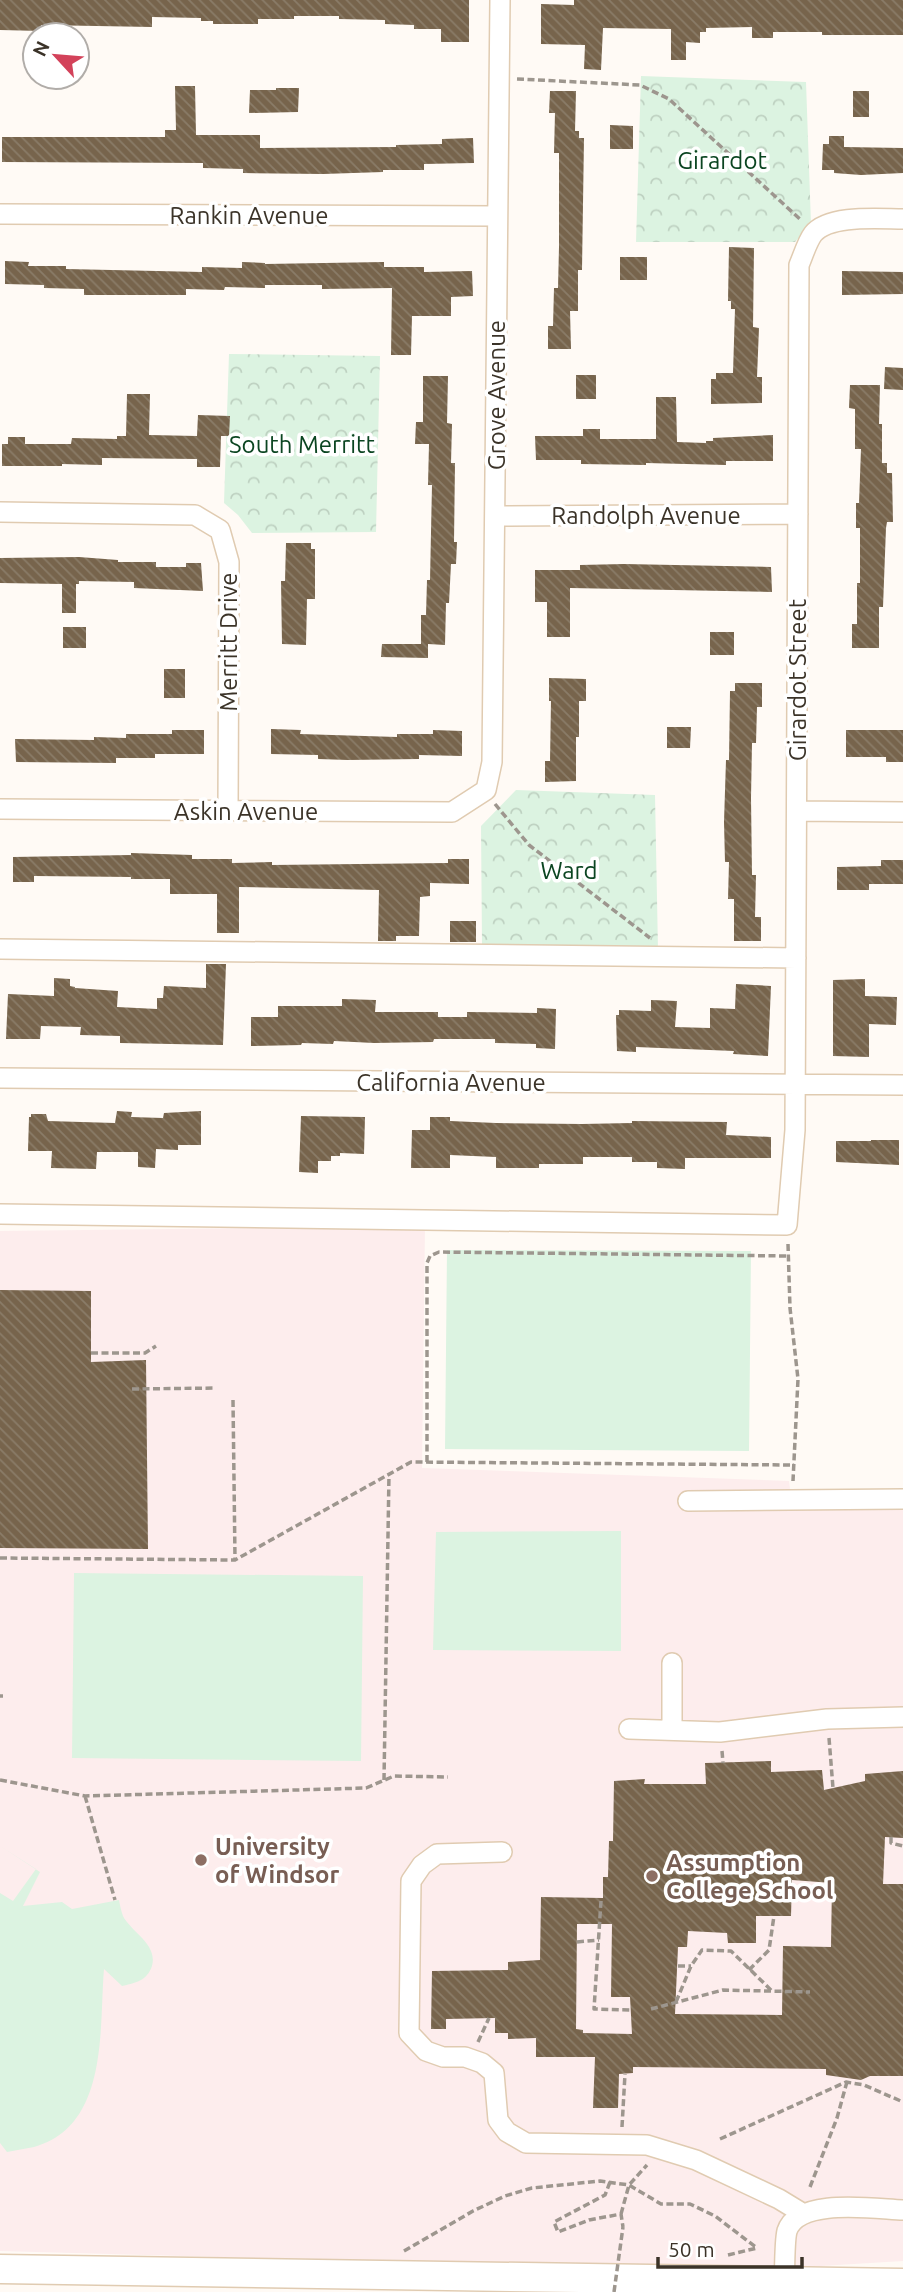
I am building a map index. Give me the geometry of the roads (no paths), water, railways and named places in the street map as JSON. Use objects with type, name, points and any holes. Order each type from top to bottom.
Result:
[{"type":"highway","points":[[0,2269],[784,2287],[903,2283]]},
{"type":"street","name":"Grove Avenue","points":[[490,797],[500,0]]},
{"type":"street","name":"Rankin Avenue","points":[[0,214],[497,216]]},
{"type":"street","name":"Girardot Street","points":[[0,1214],[787,1225],[795,1130],[799,265],[808,228],[853,219],[903,219]]},
{"type":"street","name":"Merritt Drive","points":[[0,512],[195,515],[220,530],[229,562],[228,811]]},
{"type":"street","name":"Randolph Avenue","points":[[495,516],[798,514]]},
{"type":"street","name":"Askin Avenue","points":[[0,809],[452,812],[490,797]]},
{"type":"street","points":[[797,811],[903,813]]},
{"type":"street","points":[[0,949],[796,958]]},
{"type":"street","name":"California Avenue","points":[[0,1078],[903,1086]]},
{"type":"street","points":[[688,1502],[903,1499]]},
{"type":"street","points":[[671,1664],[672,1730]]},
{"type":"street","points":[[629,1729],[720,1732],[827,1719],[903,1717]]},
{"type":"street","points":[[502,1852],[438,1854],[422,1865],[411,1881],[409,2033],[425,2050],[443,2057],[465,2057],[482,2063],[494,2073],[498,2120],[507,2132],[526,2143],[647,2145],[696,2160],[779,2199],[802,2213]]},
{"type":"street","points":[[784,2287],[787,2230],[802,2213],[824,2207],[903,2210]]},
{"type":"place","name":"University of Windsor","points":[[201,1860]]},
{"type":"place","name":"Assumption College School","points":[[652,1876]]},
{"type":"park label","name":"Girardot","points":[[722,160]]},
{"type":"park label","name":"South Merritt","points":[[302,444]]},
{"type":"park label","name":"Ward","points":[[569,870]]}]
